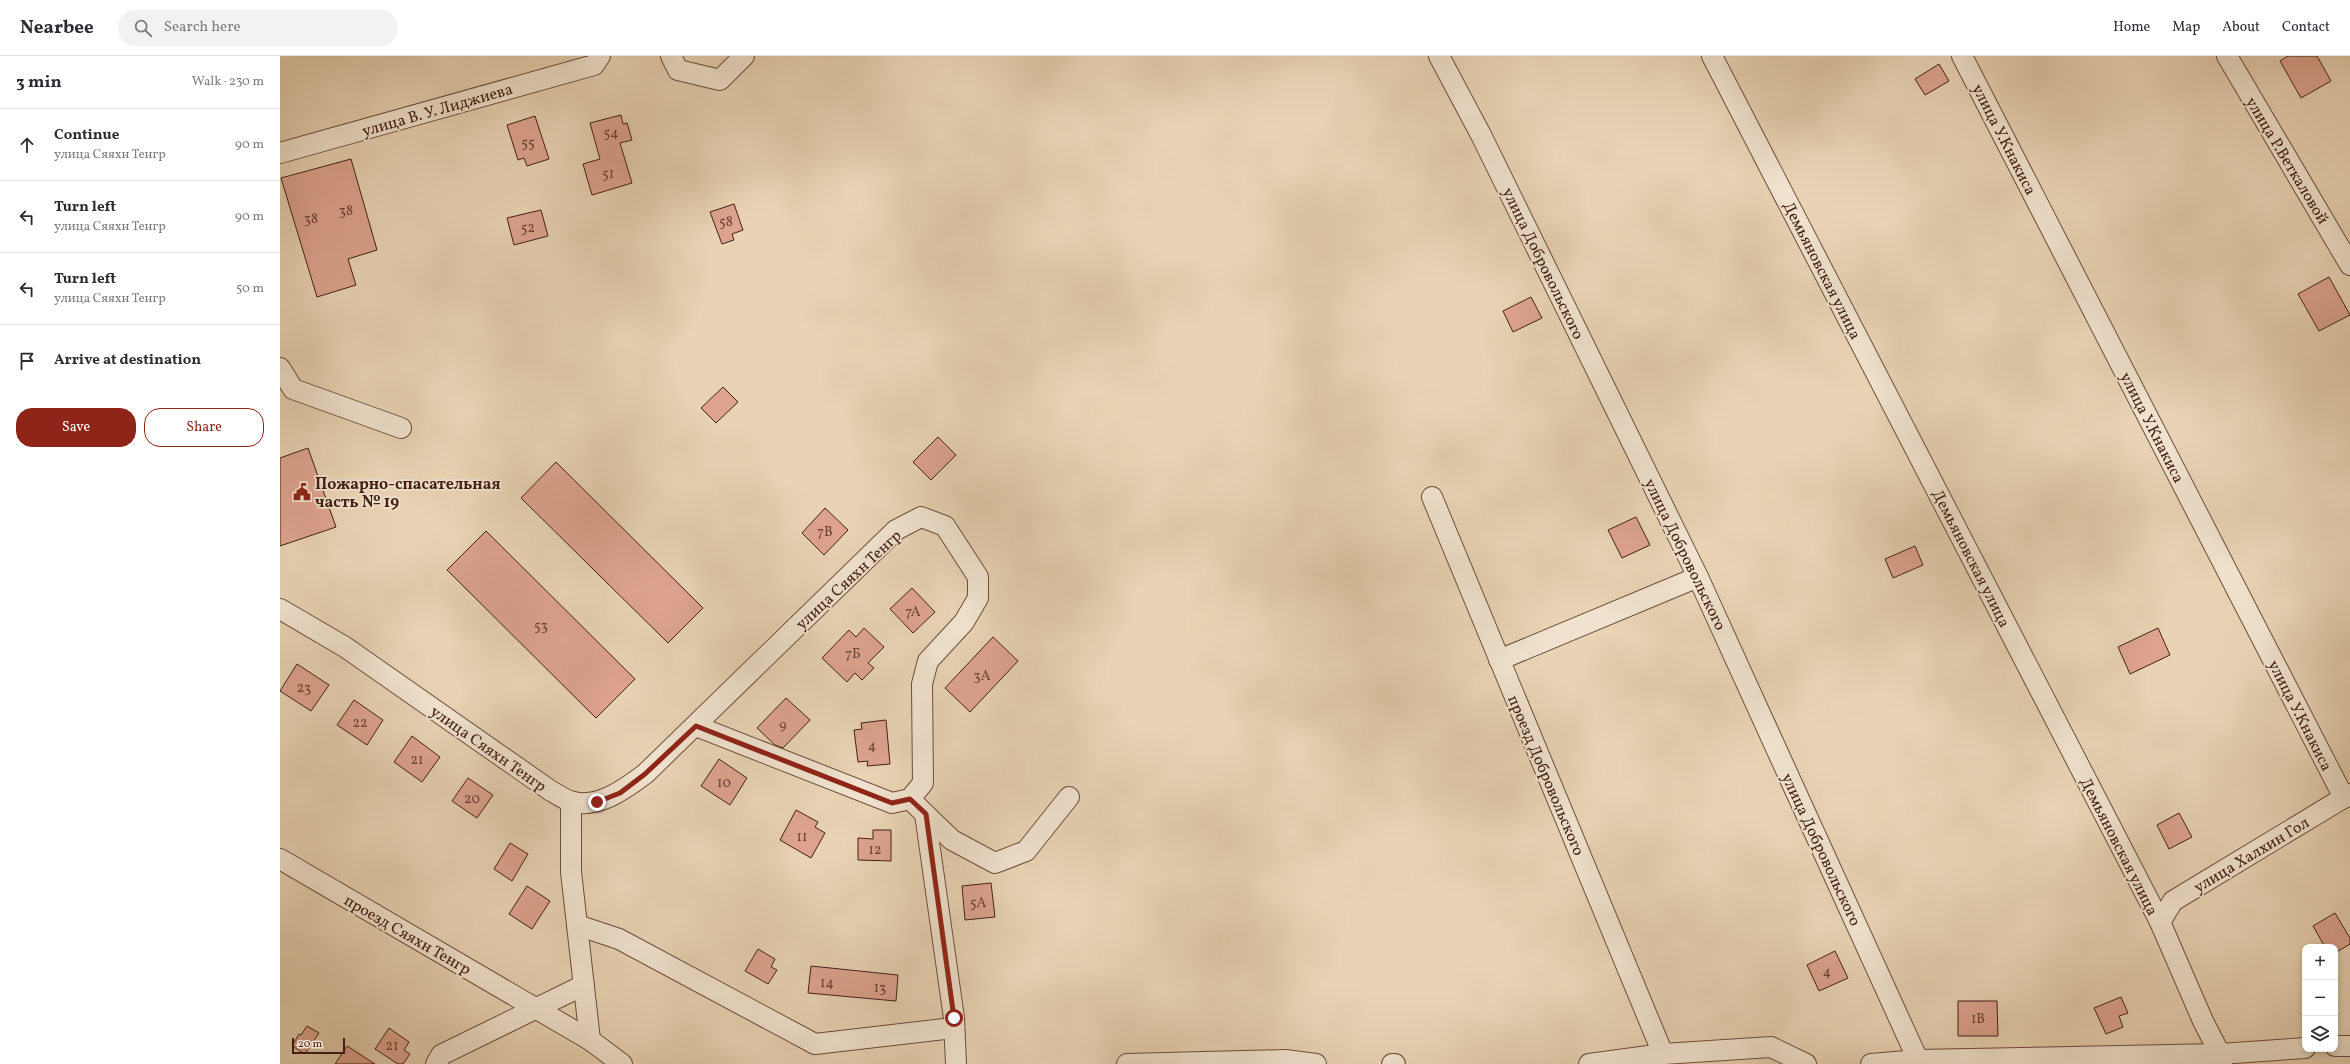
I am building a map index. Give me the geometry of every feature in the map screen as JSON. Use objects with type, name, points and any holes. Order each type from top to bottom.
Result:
[{"type":"street","points":[[672,56],[678,70],[720,80],[744,56]]},
{"type":"street","name":"улица Добровольского","points":[[1439,56],[1481,135],[1698,576],[1918,1060]]},
{"type":"street","name":"Демьяновская улица","points":[[1712,56],[2160,922],[2203,1022],[2221,1059]]},
{"type":"street","name":"улица У.Кнакиса","points":[[1962,56],[2347,796]]},
{"type":"street","name":"улица Р.Веткаловой","points":[[2227,56],[2350,265]]},
{"type":"street","name":"улица В. У. Лиджиева","points":[[280,153],[597,60]]},
{"type":"street","points":[[280,368],[293,389],[401,428]]},
{"type":"street","name":"проезд Добровольского","points":[[1432,497],[1663,1054]]},
{"type":"street","name":"улица Сяяхн Тенгр","points":[[280,609],[345,647],[551,791],[571,802],[597,802],[620,793],[645,774],[896,530],[921,518],[946,526],[978,577],[978,598],[964,622],[928,661],[922,684],[923,783],[910,799]]},
{"type":"street","points":[[1499,660],[1698,576]]},
{"type":"street","points":[[696,726],[892,803],[910,799],[952,840],[995,863],[1026,851],[1069,798]]},
{"type":"street","name":"улица Халхин Гол","points":[[2160,922],[2173,901],[2347,796]]},
{"type":"street","points":[[571,802],[571,872],[590,1040]]},
{"type":"street","points":[[926,814],[954,1018],[953,1028],[956,1064]]},
{"type":"street","name":"проезд Сяяхн Тенгр","points":[[280,860],[590,1040],[622,1064]]},
{"type":"street","points":[[577,925],[619,939],[815,1044],[953,1028]]},
{"type":"street","points":[[436,1064],[441,1056],[584,985]]},
{"type":"street","points":[[2338,1046],[2350,1046]]},
{"type":"street","points":[[1589,1064],[1663,1054],[1771,1047],[1806,1064]]},
{"type":"street","points":[[1872,1064],[1918,1060],[2221,1059],[2302,1048]]},
{"type":"street","points":[[1127,1064],[1285,1060],[1316,1064]]},
{"type":"building","points":[[2288,56],[2317,56],[2331,81],[2301,98],[2280,61]]},
{"type":"building","points":[[1939,64],[1949,81],[1925,95],[1915,79]]},
{"type":"building","points":[[621,115],[623,124],[627,123],[632,140],[620,143],[632,183],[592,195],[583,164],[600,159],[590,123]]},
{"type":"building","points":[[535,116],[549,159],[527,166],[524,158],[518,160],[507,125]]},
{"type":"building","points":[[351,159],[377,250],[348,259],[356,285],[317,297],[281,178]]},
{"type":"building","points":[[734,204],[743,230],[732,234],[734,240],[722,244],[710,212]]},
{"type":"building","points":[[541,210],[548,236],[514,245],[507,218]]},
{"type":"building","points":[[2329,277],[2350,315],[2319,331],[2298,294]]},
{"type":"building","points":[[1531,297],[1542,318],[1513,332],[1503,311]]},
{"type":"building","points":[[723,387],[738,402],[716,423],[701,408]]},
{"type":"building","points":[[938,437],[956,455],[931,480],[913,462]]},
{"type":"building","name":"Пожарно-спасательная часть № 19","points":[[308,448],[336,527],[280,546],[280,458]]},
{"type":"building","points":[[556,462],[703,608],[668,643],[521,498]]},
{"type":"building","points":[[825,508],[848,530],[824,555],[802,533]]},
{"type":"building","points":[[1636,517],[1650,545],[1622,558],[1608,530]]},
{"type":"building","points":[[486,531],[635,679],[596,718],[447,570]]},
{"type":"building","points":[[1915,546],[1923,565],[1893,578],[1885,559]]},
{"type":"building","points":[[912,588],[935,612],[913,633],[890,609]]},
{"type":"building","points":[[864,628],[884,647],[868,663],[874,668],[862,680],[855,673],[847,682],[822,658],[849,630],[856,637]]},
{"type":"building","points":[[2158,628],[2170,655],[2130,674],[2118,647]]},
{"type":"building","points":[[993,637],[1018,661],[970,712],[945,688]]},
{"type":"building","points":[[297,664],[329,685],[311,711],[280,691]]},
{"type":"building","points":[[786,698],[810,720],[783,748],[775,745],[757,728]]},
{"type":"building","points":[[354,700],[383,720],[367,745],[337,725]]},
{"type":"building","points":[[886,720],[890,764],[867,766],[868,761],[858,762],[854,730],[862,729],[861,723]]},
{"type":"building","points":[[412,736],[440,757],[422,782],[394,762]]},
{"type":"building","points":[[719,759],[747,778],[730,805],[701,786]]},
{"type":"building","points":[[468,778],[493,795],[477,818],[452,801]]},
{"type":"building","points":[[796,810],[818,822],[815,827],[825,833],[811,858],[780,840]]},
{"type":"building","points":[[2179,813],[2192,837],[2169,849],[2157,825]]},
{"type":"building","points":[[873,830],[891,830],[891,861],[858,860],[858,838],[873,839]]},
{"type":"building","points":[[510,843],[528,854],[512,881],[494,869]]},
{"type":"building","points":[[991,883],[995,917],[965,920],[962,886]]},
{"type":"building","points":[[527,886],[550,901],[532,929],[509,914]]},
{"type":"building","points":[[2335,913],[2350,938],[2350,944],[2338,951],[2338,944],[2323,944],[2313,926]]},
{"type":"building","points":[[758,949],[775,959],[771,967],[777,970],[768,984],[745,971]]},
{"type":"building","points":[[1835,951],[1848,978],[1819,991],[1807,965]]},
{"type":"building","points":[[811,966],[898,975],[896,1001],[808,993]]},
{"type":"building","points":[[2121,997],[2128,1013],[2119,1016],[2123,1027],[2106,1034],[2094,1008]]},
{"type":"building","points":[[1958,1001],[1997,1001],[1998,1036],[1958,1036]]},
{"type":"building","points":[[307,1026],[319,1033],[305,1054],[292,1046],[299,1034],[301,1035]]},
{"type":"building","points":[[389,1028],[409,1042],[404,1050],[410,1054],[403,1064],[398,1064],[375,1049]]},
{"type":"building","points":[[347,1046],[375,1064],[335,1064]]},
{"type":"place","name":"Пожарно-спасательная часть № 19","points":[[302,492]]},
{"type":"route","points":[[597,802],[620,793],[645,774],[696,726],[892,803],[910,799],[926,814],[954,1018]]}]
